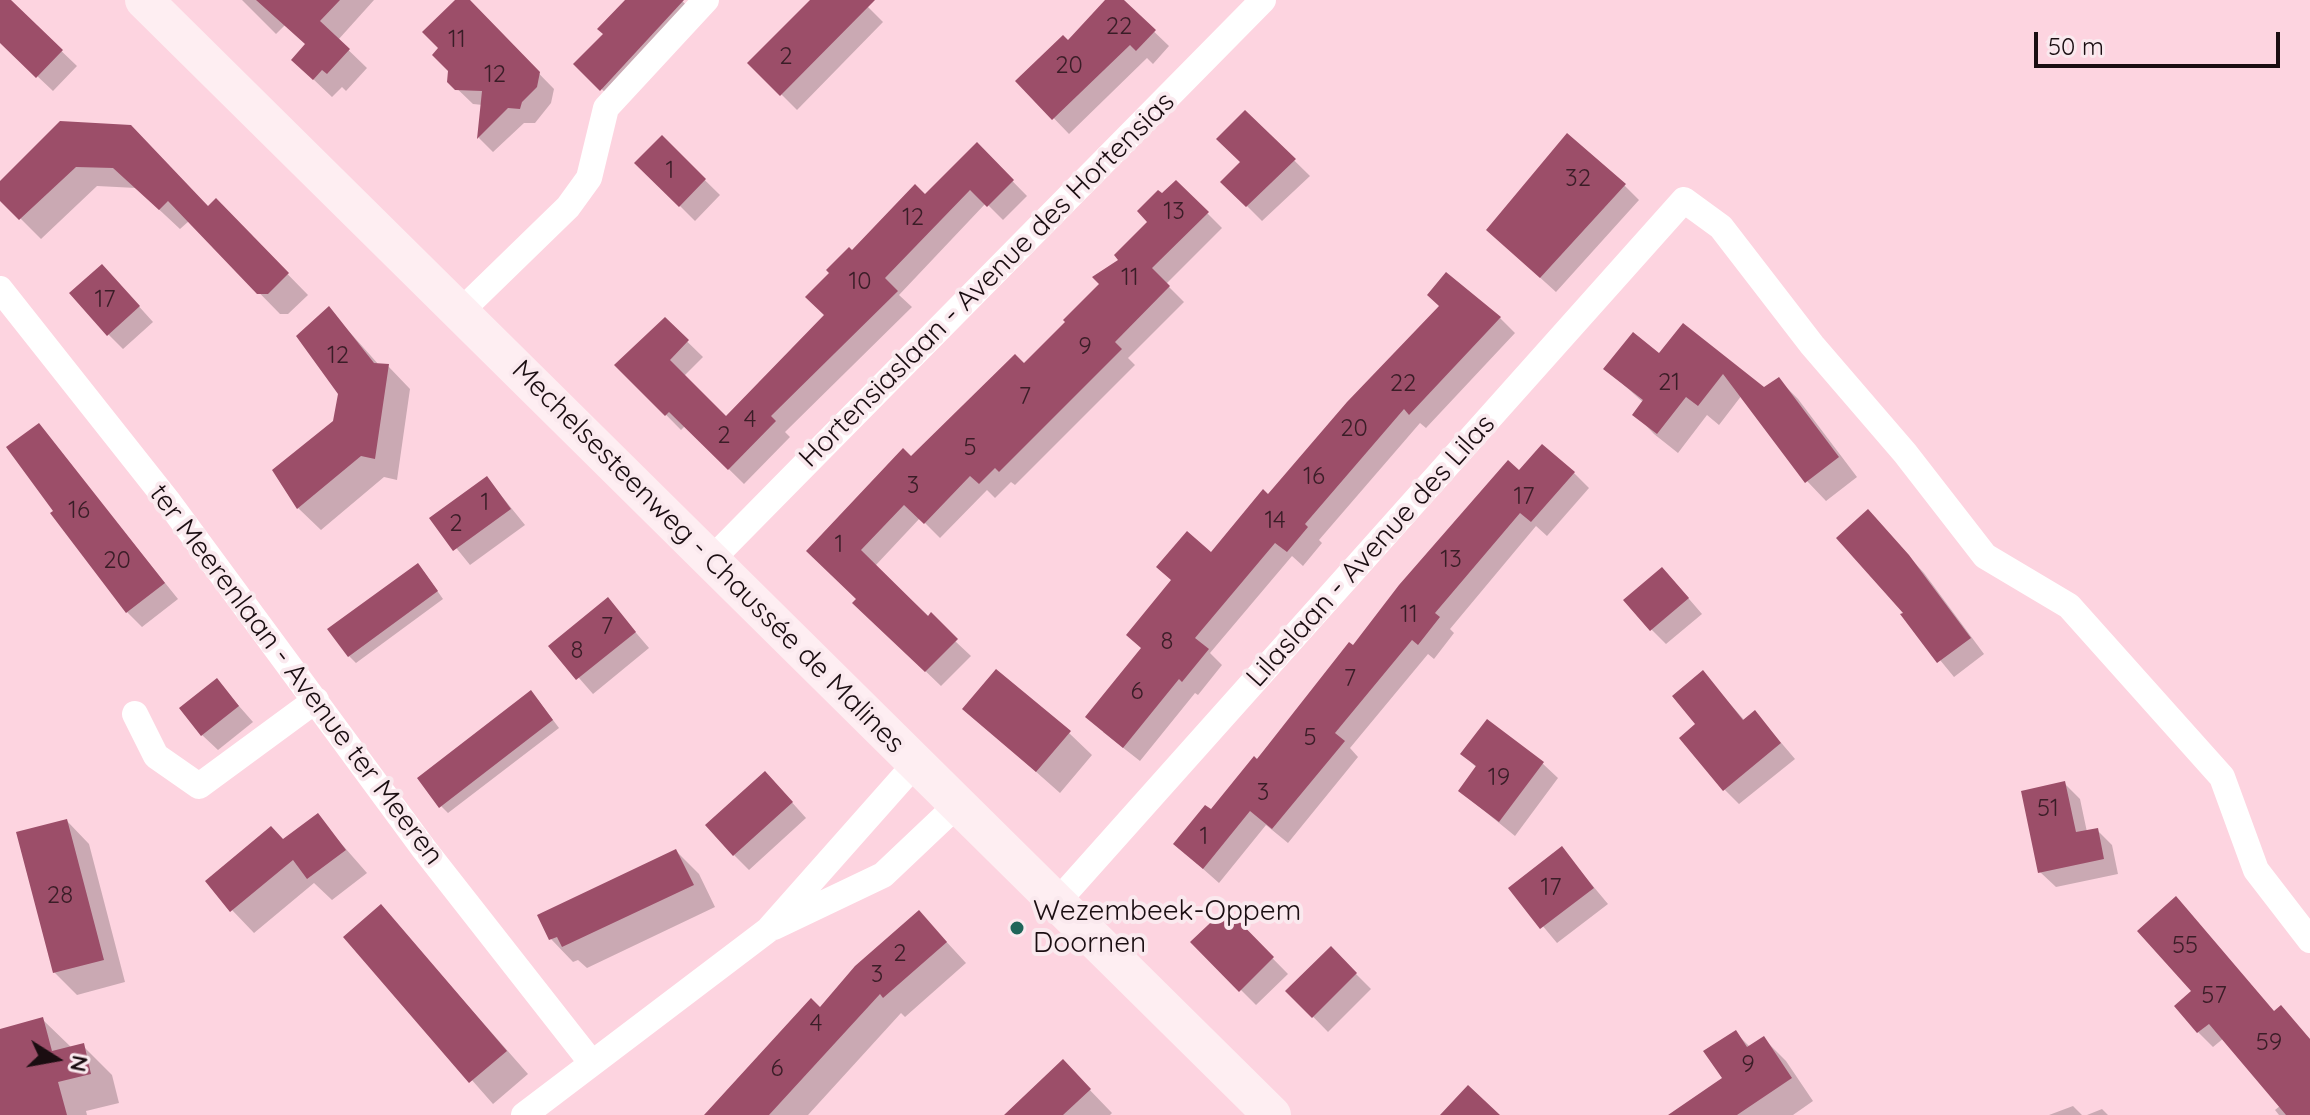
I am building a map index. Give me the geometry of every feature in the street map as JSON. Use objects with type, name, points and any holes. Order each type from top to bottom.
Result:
[{"type":"main road","name":"Mechelsesteenweg - Chaussée de Malines","points":[[144,0],[1272,1115]]},
{"type":"street","points":[[460,312],[568,207],[589,178],[606,108],[706,0]]},
{"type":"street","name":"Hortensiaslaan - Avenue des Hortensias","points":[[711,560],[1263,0]]},
{"type":"street","name":"Lilaslaan - Avenue des Lilas","points":[[1057,902],[1684,200],[1721,227],[1812,345],[1905,453],[1985,556],[2069,606],[2222,777],[2256,870],[2310,940]]},
{"type":"street","name":"ter Meerenlaan - Avenue ter Meeren","points":[[0,289],[167,500],[424,849],[591,1062]]},
{"type":"street","points":[[135,714],[156,756],[199,786],[316,700]]},
{"type":"street","points":[[768,930],[916,763]]},
{"type":"street","points":[[524,1115],[768,930],[883,875],[958,804]]},
{"type":"building","points":[[0,0],[11,0],[63,50],[36,78],[0,43]]},
{"type":"building","points":[[256,0],[340,0],[320,21],[350,49],[327,74],[322,70],[313,80],[291,60],[305,44]]},
{"type":"building","points":[[455,0],[470,0],[540,72],[537,87],[522,102],[520,109],[508,108],[477,139],[482,91],[455,90],[447,82],[448,71],[432,55],[438,48],[422,32]]},
{"type":"building","points":[[625,0],[684,0],[600,91],[573,64],[603,34],[597,29]]},
{"type":"building","points":[[810,0],[875,0],[780,96],[747,63]]},
{"type":"building","points":[[1105,0],[1124,0],[1156,30],[1136,51],[1130,45],[1052,120],[1015,81],[1063,35],[1068,40]]},
{"type":"building","points":[[1245,110],[1296,159],[1246,207],[1220,182],[1240,162],[1216,139]]},
{"type":"building","points":[[60,121],[131,125],[208,206],[216,198],[289,273],[268,294],[257,294],[168,201],[159,210],[113,168],[76,167],[19,220],[0,201],[0,181]]},
{"type":"building","points":[[1567,133],[1626,184],[1540,278],[1486,230]]},
{"type":"building","points":[[662,135],[706,179],[679,207],[634,163]]},
{"type":"building","points":[[977,142],[1014,180],[987,207],[970,190],[885,278],[898,291],[771,416],[776,421],[728,470],[669,412],[665,416],[614,365],[665,317],[689,340],[670,360],[726,416],[824,315],[805,297],[829,273],[826,270],[849,247],[852,250],[915,184],[925,194]]},
{"type":"building","points":[[1176,180],[1209,212],[1152,268],[1170,286],[1115,342],[1122,349],[999,472],[995,468],[979,484],[970,476],[924,524],[904,505],[861,550],[928,616],[931,612],[958,639],[925,672],[852,603],[856,599],[806,551],[903,448],[911,456],[1015,354],[1024,363],[1065,322],[1063,320],[1099,284],[1092,277],[1118,260],[1114,255],[1147,222],[1137,211],[1158,190],[1162,193]]},
{"type":"building","points":[[102,264],[140,306],[107,336],[69,293]]},
{"type":"building","points":[[1446,272],[1501,317],[1409,415],[1404,409],[1305,524],[1308,527],[1287,552],[1275,543],[1195,638],[1209,649],[1182,682],[1179,679],[1123,748],[1085,717],[1141,648],[1126,635],[1171,580],[1156,567],[1187,531],[1211,552],[1263,489],[1268,494],[1347,402],[1439,306],[1427,295]]},
{"type":"building","points":[[329,306],[374,363],[389,364],[375,459],[361,456],[297,509],[272,470],[333,421],[338,394],[296,336]]},
{"type":"building","points":[[1683,323],[1764,387],[1779,377],[1839,457],[1805,483],[1723,374],[1698,406],[1686,397],[1657,434],[1632,415],[1643,400],[1603,369],[1633,332],[1659,353]]},
{"type":"building","points":[[39,423],[165,583],[126,613],[50,513],[53,511],[6,447]]},
{"type":"building","points":[[1542,444],[1575,472],[1531,522],[1520,513],[1435,613],[1440,617],[1418,645],[1412,640],[1335,733],[1345,741],[1272,829],[1250,811],[1203,869],[1173,844],[1205,805],[1211,809],[1254,756],[1257,759],[1349,642],[1353,645],[1399,585],[1508,460],[1519,470]]},
{"type":"building","points":[[487,476],[511,509],[453,551],[429,518]]},
{"type":"building","points":[[1868,509],[1909,555],[1971,638],[1937,663],[1900,614],[1903,613],[1836,538]]},
{"type":"building","points":[[418,563],[438,591],[348,657],[327,629]]},
{"type":"building","points":[[1662,567],[1689,598],[1650,631],[1623,600]]},
{"type":"building","points":[[608,597],[636,632],[576,680],[548,646]]},
{"type":"building","points":[[996,669],[1071,731],[1036,772],[962,709]]},
{"type":"building","points":[[1703,670],[1743,720],[1755,710],[1781,743],[1723,791],[1679,738],[1695,724],[1672,696]]},
{"type":"building","points":[[217,678],[239,706],[201,736],[179,708]]},
{"type":"building","points":[[531,690],[553,720],[439,808],[417,778]]},
{"type":"building","points":[[1487,719],[1544,762],[1499,822],[1458,791],[1476,766],[1460,754]]},
{"type":"building","points":[[765,771],[793,802],[733,856],[705,825]]},
{"type":"building","points":[[2065,781],[2076,832],[2098,828],[2104,859],[2038,873],[2021,791]]},
{"type":"building","points":[[318,813],[346,850],[307,879],[293,860],[230,912],[205,881],[271,826],[283,839]]},
{"type":"building","points":[[67,819],[104,960],[53,973],[16,832]]},
{"type":"building","points":[[1562,846],[1594,888],[1540,929],[1508,888]]},
{"type":"building","points":[[676,849],[694,885],[562,947],[557,937],[549,940],[537,915]]},
{"type":"building","points":[[2176,896],[2274,1011],[2281,1005],[2310,1039],[2310,1115],[2286,1115],[2209,1024],[2197,1033],[2174,1006],[2191,991],[2137,931]]},
{"type":"building","points":[[381,904],[507,1051],[469,1083],[343,937]]},
{"type":"building","points":[[1226,908],[1274,957],[1239,992],[1190,942]]},
{"type":"building","points":[[919,910],[947,942],[883,998],[880,994],[769,1115],[704,1115],[811,998],[820,1007],[855,966]]},
{"type":"building","points":[[1331,946],[1357,973],[1312,1018],[1285,991]]},
{"type":"building","points":[[43,1017],[52,1051],[84,1043],[91,1074],[58,1082],[67,1115],[0,1115],[0,1029]]},
{"type":"building","points":[[1736,1030],[1747,1047],[1764,1036],[1792,1078],[1737,1115],[1668,1115],[1722,1078],[1703,1051]]},
{"type":"building","points":[[1063,1059],[1091,1089],[1063,1115],[1004,1115]]},
{"type":"building","points":[[1468,1085],[1500,1115],[1440,1115]]},
{"type":"place","name":"Wezembeek-Oppem Doornen","points":[[1017,928]]}]
